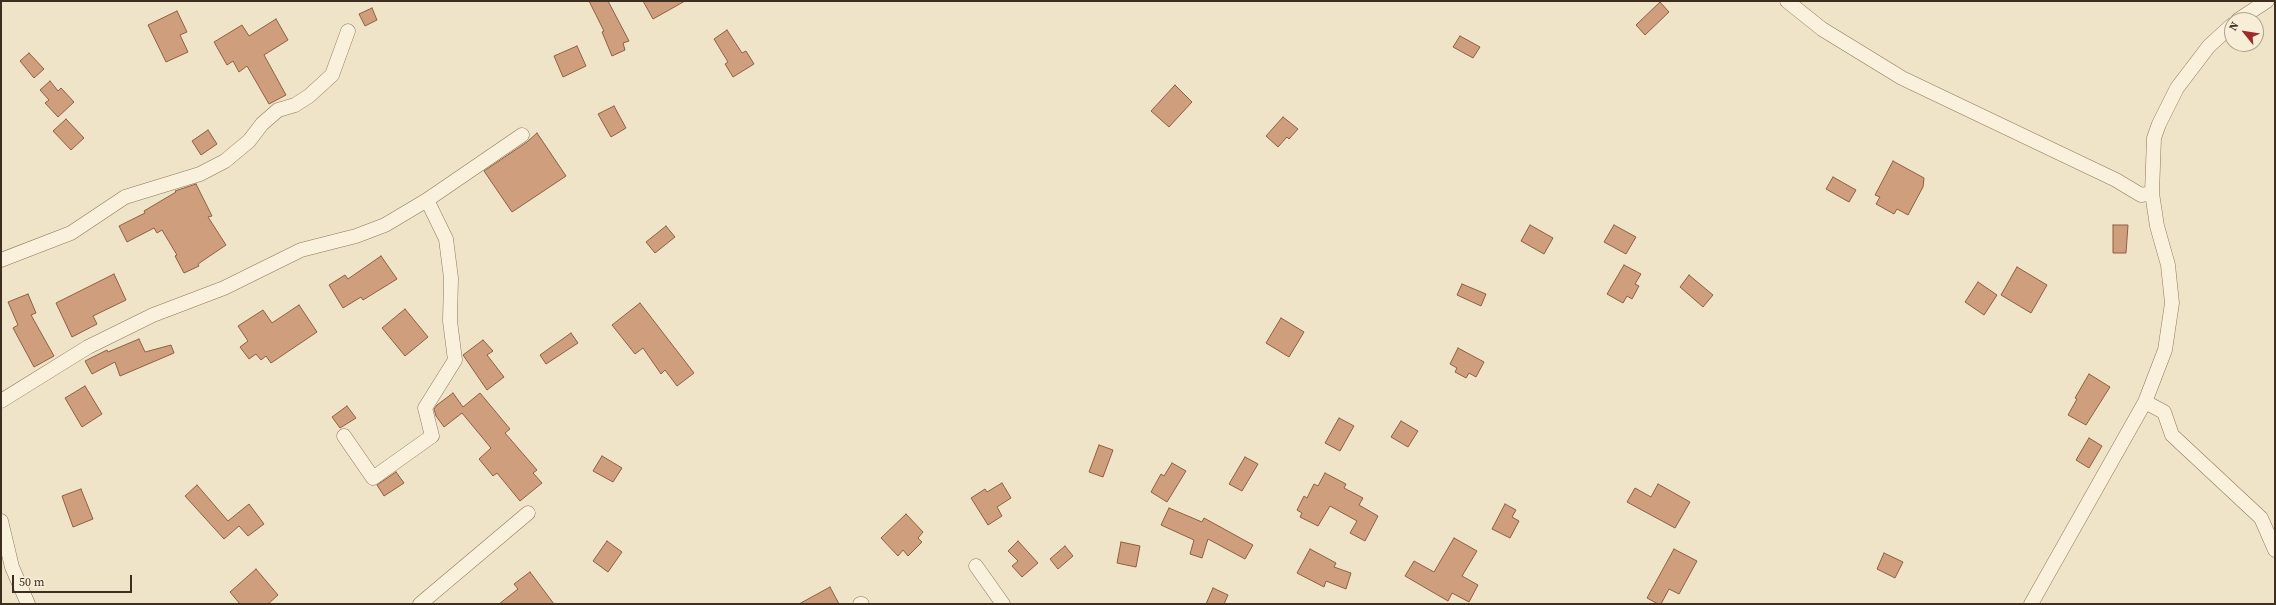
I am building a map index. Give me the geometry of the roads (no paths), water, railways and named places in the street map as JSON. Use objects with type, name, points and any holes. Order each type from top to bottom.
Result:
[{"type":"street","points":[[1787,1],[1822,29],[1902,78],[2116,180],[2141,195],[2152,193]]},
{"type":"street","points":[[2250,12],[2267,1]]},
{"type":"street","points":[[1,260],[71,233],[126,197],[200,174],[225,161],[249,141],[262,124],[278,110],[295,105],[309,96],[332,75],[348,31]]},
{"type":"street","points":[[2031,604],[2145,402],[2165,350],[2172,303],[2168,265],[2157,226],[2152,193],[2153,144],[2159,124],[2177,88],[2209,46],[2224,32]]},
{"type":"street","points":[[1,401],[88,347],[153,315],[224,288],[301,250],[356,236],[385,225],[427,200],[522,135]]},
{"type":"street","points":[[344,436],[373,478],[432,436],[425,408],[455,360],[450,321],[451,278],[446,240],[427,200]]},
{"type":"street","points":[[2145,402],[2164,412],[2172,435],[2261,518],[2275,550]]},
{"type":"street","points":[[420,604],[528,513]]},
{"type":"street","points":[[1,521],[12,567],[28,604]]},
{"type":"street","points":[[976,566],[1003,604]]}]
